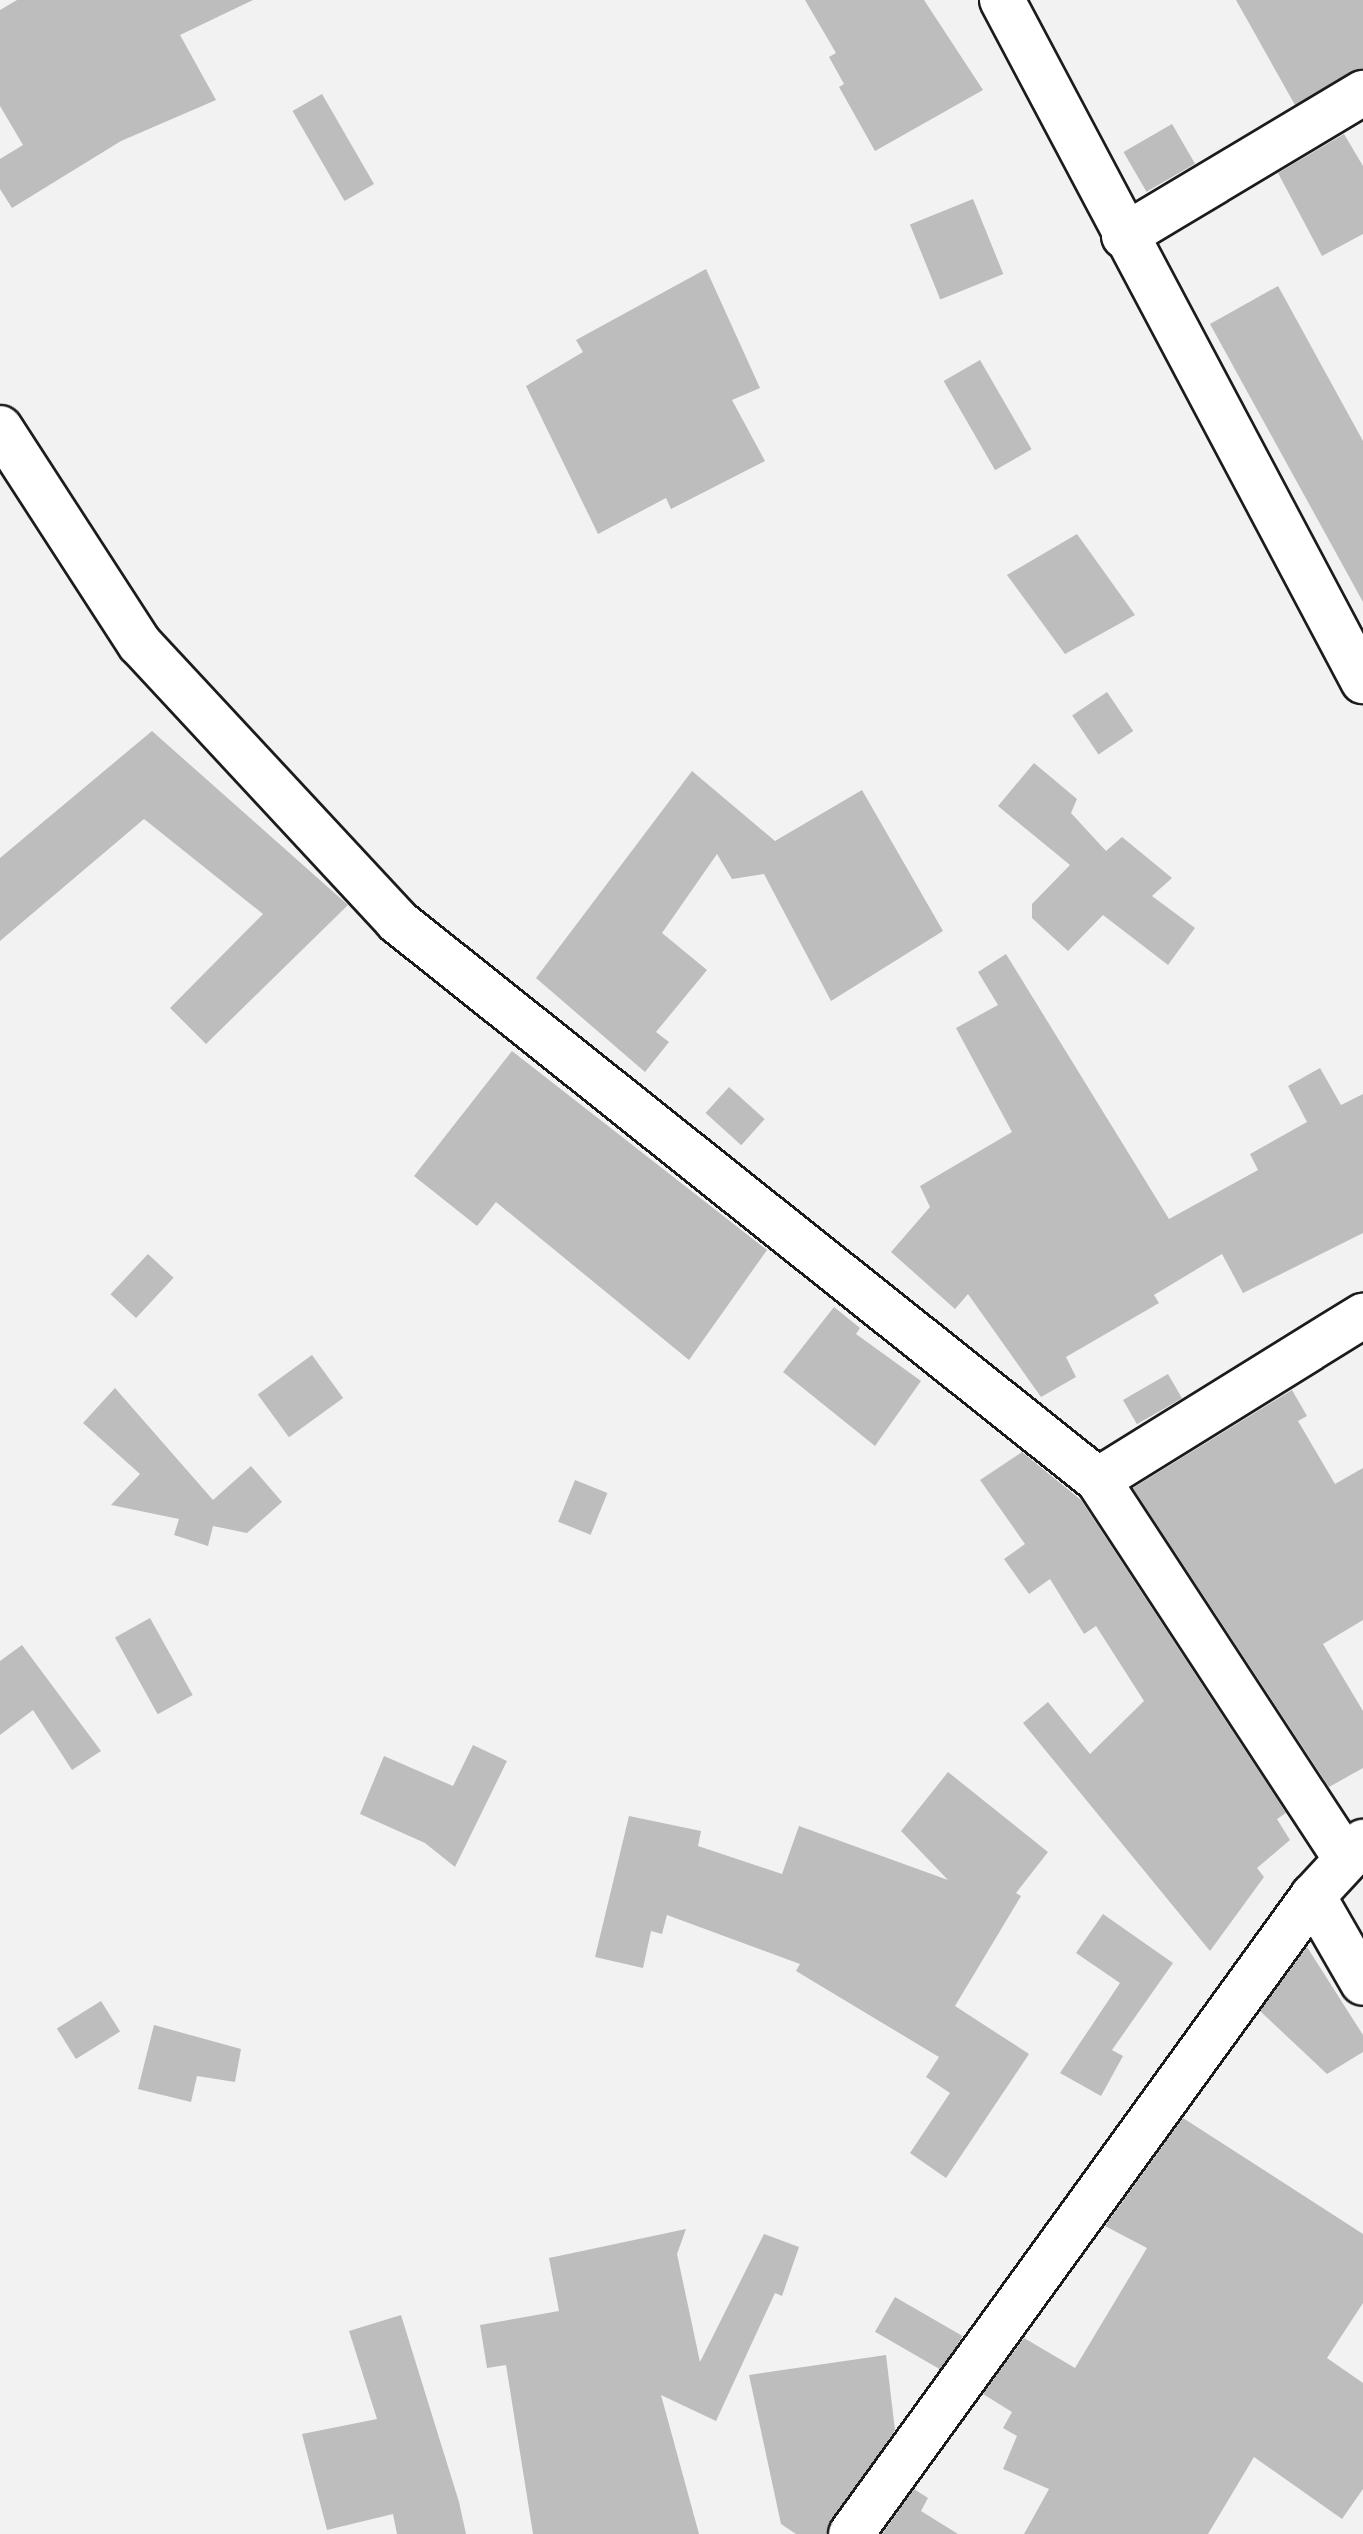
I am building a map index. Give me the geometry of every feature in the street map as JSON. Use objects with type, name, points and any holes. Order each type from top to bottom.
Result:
[{"type":"street","points":[[1002,0],[1124,236],[1362,678]]},
{"type":"street","points":[[1124,236],[1363,93]]},
{"type":"street","points":[[0,428],[140,644],[397,921],[1098,1480],[1354,1849],[1313,1896],[851,2534]]},
{"type":"street","points":[[1098,1480],[1363,1316]]},
{"type":"street","points":[[1313,1896],[1363,1983]]},
{"type":"building","points":[[17,0],[253,0],[180,35],[216,100],[121,141],[12,208],[0,189],[0,159],[23,145],[0,106],[0,10]]},
{"type":"building","points":[[805,0],[924,0],[983,90],[875,151],[839,87],[844,84],[829,57],[836,53]]},
{"type":"building","points":[[1236,0],[1363,0],[1363,68],[1295,105]]},
{"type":"building","points":[[322,94],[374,184],[345,201],[293,111]]},
{"type":"building","points":[[1172,124],[1195,164],[1147,192],[1124,152]]},
{"type":"building","points":[[1344,134],[1363,166],[1363,234],[1322,256],[1278,173]]},
{"type":"building","points":[[973,199],[1003,274],[940,300],[910,224]]},
{"type":"building","points":[[706,269],[760,388],[732,400],[765,461],[671,509],[666,498],[598,534],[526,386],[583,352],[576,340]]},
{"type":"building","points":[[1278,286],[1363,441],[1363,602],[1210,324]]},
{"type":"building","points":[[980,360],[1032,449],[995,470],[944,381]]},
{"type":"building","points":[[1077,534],[1135,615],[1065,654],[1007,575]]},
{"type":"building","points":[[1107,692],[1133,731],[1098,754],[1072,715]]},
{"type":"building","points":[[152,731],[348,905],[206,1044],[170,1008],[263,914],[144,819],[0,941],[0,858]]},
{"type":"building","points":[[1034,763],[1077,799],[1071,813],[1106,851],[1122,837],[1172,878],[1152,896],[1195,928],[1168,965],[1103,915],[1068,951],[1032,918],[1032,904],[1070,865],[998,806]]},
{"type":"building","points":[[692,771],[775,841],[862,790],[943,931],[831,1001],[764,874],[732,879],[717,854],[662,933],[707,970],[656,1032],[669,1042],[645,1072],[536,978]]},
{"type":"building","points":[[1006,954],[1169,1219],[1258,1170],[1250,1154],[1307,1122],[1288,1086],[1320,1068],[1341,1105],[1363,1094],[1363,1233],[1243,1293],[1222,1254],[1154,1295],[1159,1303],[1066,1357],[1076,1377],[1041,1397],[968,1294],[955,1309],[891,1252],[930,1207],[920,1186],[1012,1132],[956,1028],[998,1005],[978,972]]},
{"type":"building","points":[[512,1051],[767,1250],[689,1360],[496,1202],[477,1226],[414,1176]]},
{"type":"building","points":[[729,1087],[765,1119],[741,1145],[706,1113]]},
{"type":"building","points":[[148,1254],[174,1278],[136,1318],[110,1294]]},
{"type":"building","points":[[834,1307],[860,1328],[856,1334],[921,1381],[875,1446],[783,1372]]},
{"type":"building","points":[[312,1355],[343,1398],[289,1437],[258,1394]]},
{"type":"building","points":[[1168,1374],[1182,1398],[1137,1424],[1123,1400]]},
{"type":"building","points":[[115,1388],[213,1500],[251,1466],[282,1502],[247,1533],[213,1526],[208,1546],[174,1535],[179,1519],[111,1505],[140,1474],[83,1423]]},
{"type":"building","points":[[1292,1390],[1307,1416],[1298,1421],[1335,1484],[1363,1468],[1363,1620],[1323,1644],[1363,1711],[1363,1768],[1329,1787],[1133,1488]]},
{"type":"building","points":[[1022,1452],[1081,1500],[1286,1813],[1277,1819],[1290,1840],[1257,1868],[1264,1877],[1210,1951],[1023,1723],[1048,1702],[1090,1754],[1144,1701],[1096,1626],[1084,1634],[1050,1579],[1029,1594],[1004,1559],[1025,1544],[980,1480]]},
{"type":"building","points":[[575,1480],[607,1493],[591,1535],[558,1522]]},
{"type":"building","points":[[150,1618],[193,1695],[158,1714],[115,1637]]},
{"type":"building","points":[[22,1645],[101,1751],[72,1770],[33,1710],[0,1735],[0,1661]]},
{"type":"building","points":[[473,1745],[507,1761],[455,1867],[425,1843],[360,1814],[384,1756],[453,1786]]},
{"type":"building","points":[[948,1772],[1048,1852],[1016,1893],[1021,1896],[955,2006],[1029,2054],[946,2178],[910,2153],[950,2093],[926,2077],[939,2057],[796,1971],[800,1964],[667,1915],[662,1934],[651,1931],[643,1968],[595,1957],[629,1816],[701,1831],[698,1846],[782,1874],[799,1826],[948,1880],[901,1831]]},
{"type":"building","points":[[1103,1914],[1173,1963],[1112,2050],[1123,2056],[1101,2096],[1060,2073],[1120,1983],[1076,1953]]},
{"type":"building","points":[[1307,1947],[1363,2035],[1363,2052],[1327,2074],[1260,2011]]},
{"type":"building","points":[[101,2001],[120,2032],[76,2059],[57,2029]]},
{"type":"building","points":[[154,2025],[241,2049],[235,2082],[197,2076],[191,2102],[138,2089]]},
{"type":"building","points":[[1183,2118],[1363,2234],[1363,2303],[1327,2358],[1363,2383],[1363,2489],[1342,2519],[1254,2457],[1208,2534],[1024,2534],[1049,2489],[1003,2469],[1017,2436],[1003,2428],[1012,2412],[983,2394],[1024,2338],[1075,2368],[1147,2248],[1105,2226]]},
{"type":"building","points":[[686,2229],[677,2254],[700,2362],[764,2234],[799,2247],[782,2296],[775,2293],[716,2421],[661,2395],[699,2534],[533,2534],[506,2365],[487,2368],[480,2325],[559,2311],[549,2258]]},
{"type":"building","points":[[895,2297],[963,2336],[943,2371],[875,2332]]},
{"type":"building","points":[[401,2315],[466,2534],[397,2534],[393,2514],[327,2530],[302,2434],[377,2419],[349,2331]]},
{"type":"building","points":[[886,2355],[895,2430],[826,2534],[796,2534],[781,2524],[749,2375]]},
{"type":"building","points":[[914,2489],[928,2498],[921,2511],[958,2534],[882,2534]]}]
